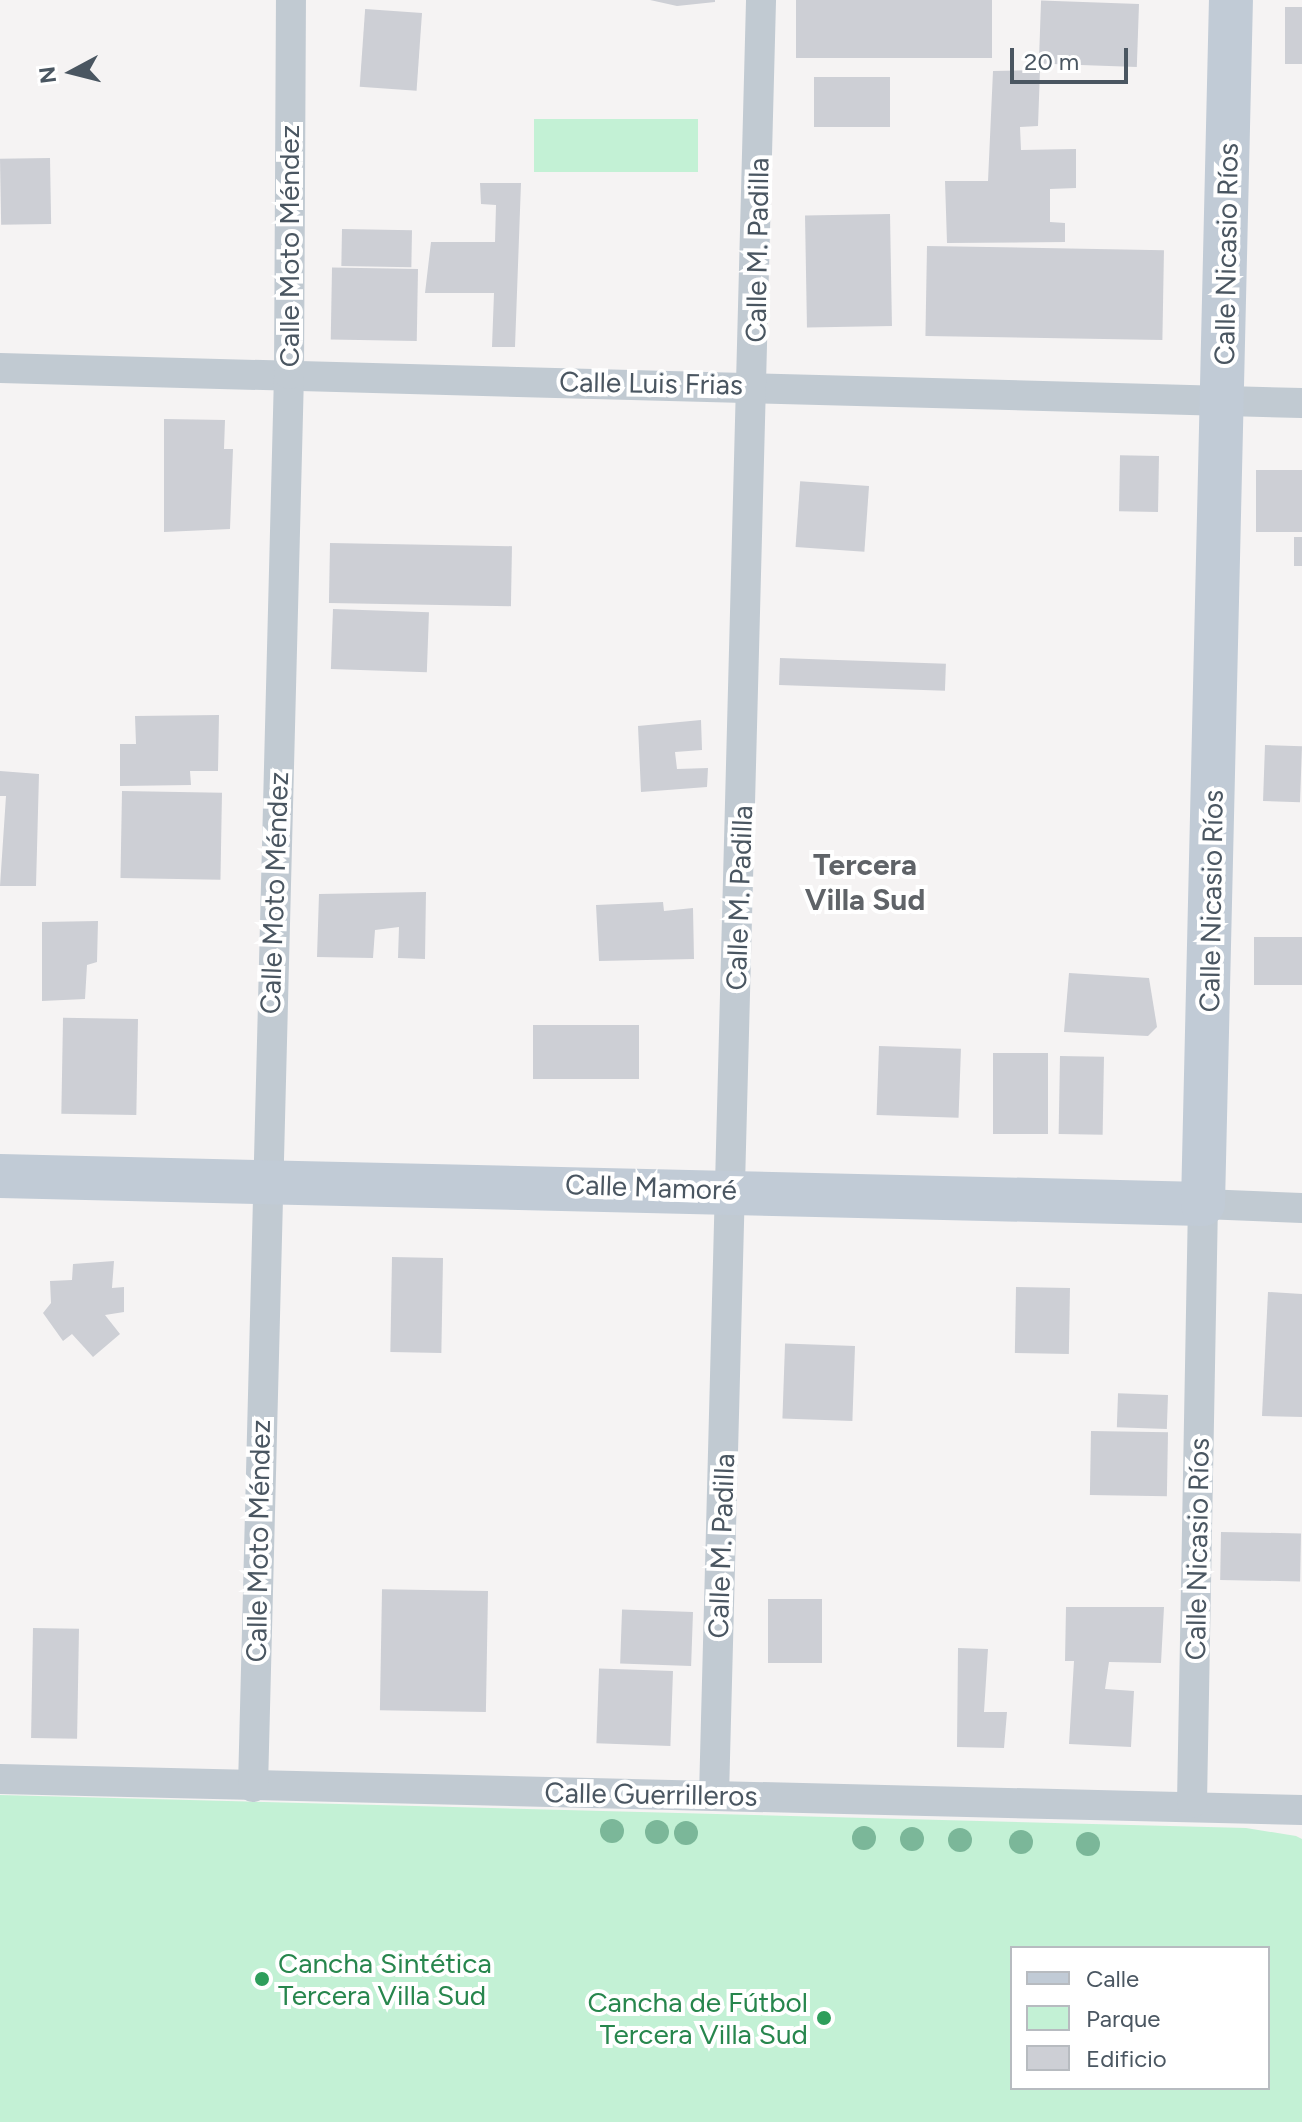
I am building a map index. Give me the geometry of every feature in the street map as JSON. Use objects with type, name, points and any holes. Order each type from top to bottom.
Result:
[{"type":"street","name":"Calle Moto Méndez","points":[[253,1787],[266,1177],[289,374],[291,0]]},
{"type":"street","name":"Calle M. Padilla","points":[[714,1796],[755,386],[761,0]]},
{"type":"street","name":"Calle Nicasio Ríos","points":[[1192,1803],[1231,0]]},
{"type":"street","name":"Calle Luis Frias","points":[[0,368],[1302,403]]},
{"type":"street","name":"Calle Mamoré","points":[[0,1176],[266,1177],[1302,1208]]},
{"type":"street","name":"Calle Guerrilleros","points":[[0,1779],[253,1787],[1192,1803],[1302,1810]]},
{"type":"green space","points":[[534,119],[698,119],[698,172],[534,172]]},
{"type":"green space","points":[[0,1795],[1246,1828],[1296,1836],[1302,1839],[1302,2122],[0,2122]]},
{"type":"building","points":[[650,0],[715,0],[715,2],[677,6]]},
{"type":"building","points":[[796,0],[992,0],[992,58],[796,58]]},
{"type":"building","points":[[1041,1],[1139,4],[1137,67],[1039,64]]},
{"type":"building","points":[[1285,7],[1302,7],[1302,64],[1285,64]]},
{"type":"building","points":[[365,9],[422,13],[417,91],[360,87]]},
{"type":"building","points":[[1040,70],[1038,126],[1020,127],[1021,150],[1076,149],[1076,188],[1050,189],[1050,222],[1065,223],[1065,242],[947,243],[945,181],[988,181],[993,71]]},
{"type":"building","points":[[814,77],[890,77],[890,127],[814,127]]},
{"type":"building","points":[[50,158],[51,224],[1,225],[0,159]]},
{"type":"building","points":[[480,183],[521,183],[515,347],[492,347],[494,293],[425,293],[431,242],[495,242],[496,205],[481,204]]},
{"type":"building","points":[[890,214],[892,326],[807,327],[805,215]]},
{"type":"building","points":[[342,229],[412,230],[411,267],[341,266]]},
{"type":"building","points":[[927,246],[1164,250],[1162,340],[925,336]]},
{"type":"building","points":[[332,267],[418,269],[417,341],[331,339]]},
{"type":"building","points":[[164,419],[225,420],[224,449],[233,449],[230,529],[164,532]]},
{"type":"building","points":[[1120,455],[1159,456],[1158,512],[1119,511]]},
{"type":"building","points":[[1256,470],[1302,470],[1302,532],[1256,532]]},
{"type":"building","points":[[800,481],[869,486],[864,552],[796,547]]},
{"type":"building","points":[[1294,537],[1302,537],[1302,566],[1294,566]]},
{"type":"building","points":[[330,543],[512,546],[511,606],[329,603]]},
{"type":"building","points":[[333,609],[429,612],[427,672],[331,669]]},
{"type":"building","points":[[780,658],[946,664],[945,691],[779,685]]},
{"type":"building","points":[[219,715],[218,771],[190,771],[191,785],[120,786],[120,744],[136,744],[135,716]]},
{"type":"building","points":[[701,720],[702,750],[675,752],[677,769],[708,768],[707,787],[641,792],[638,726]]},
{"type":"building","points":[[1265,745],[1302,746],[1300,802],[1263,801]]},
{"type":"building","points":[[0,771],[39,774],[36,886],[0,886],[6,796],[0,796]]},
{"type":"building","points":[[122,791],[222,793],[220,880],[120,878]]},
{"type":"building","points":[[426,892],[425,959],[398,958],[399,927],[375,930],[373,958],[317,957],[319,894]]},
{"type":"building","points":[[663,902],[664,911],[693,908],[694,959],[599,961],[596,905]]},
{"type":"building","points":[[98,921],[97,962],[87,965],[85,999],[42,1001],[42,922]]},
{"type":"building","points":[[1254,937],[1302,937],[1302,985],[1254,985]]},
{"type":"building","points":[[1069,973],[1149,978],[1157,1027],[1148,1036],[1064,1032]]},
{"type":"building","points":[[63,1018],[138,1019],[136,1115],[61,1114]]},
{"type":"building","points":[[533,1025],[639,1025],[639,1079],[533,1079]]},
{"type":"building","points":[[879,1046],[961,1049],[959,1118],[877,1115]]},
{"type":"building","points":[[993,1053],[1048,1053],[1048,1134],[993,1134]]},
{"type":"building","points":[[1060,1056],[1104,1057],[1103,1135],[1059,1134]]},
{"type":"building","points":[[392,1257],[443,1258],[441,1353],[390,1352]]},
{"type":"building","points":[[114,1261],[112,1288],[124,1287],[124,1312],[105,1315],[120,1334],[93,1357],[72,1334],[63,1341],[43,1313],[51,1303],[50,1281],[72,1280],[73,1264]]},
{"type":"building","points":[[1016,1287],[1070,1288],[1069,1354],[1015,1353]]},
{"type":"building","points":[[1268,1292],[1302,1294],[1302,1417],[1262,1416]]},
{"type":"building","points":[[785,1344],[855,1346],[852,1421],[782,1419]]},
{"type":"building","points":[[1118,1393],[1168,1395],[1167,1429],[1117,1427]]},
{"type":"building","points":[[1091,1431],[1168,1432],[1167,1496],[1090,1495]]},
{"type":"building","points":[[1221,1532],[1301,1533],[1300,1581],[1220,1580]]},
{"type":"building","points":[[382,1589],[488,1591],[486,1712],[380,1710]]},
{"type":"building","points":[[768,1599],[822,1599],[822,1663],[768,1663]]},
{"type":"building","points":[[1066,1607],[1164,1607],[1161,1663],[1109,1662],[1105,1689],[1134,1691],[1131,1747],[1069,1744],[1074,1661],[1065,1661]]},
{"type":"building","points":[[622,1610],[693,1612],[691,1666],[620,1663]]},
{"type":"building","points":[[33,1628],[79,1629],[77,1739],[31,1738]]},
{"type":"building","points":[[958,1648],[988,1649],[984,1712],[1007,1712],[1004,1748],[957,1747]]},
{"type":"building","points":[[599,1668],[673,1671],[670,1746],[596,1743]]},
{"type":"place","name":"Cancha Sintética Tercera Villa Sud","points":[[262,1979]]},
{"type":"place","name":"Cancha de Fútbol Tercera Villa Sud","points":[[824,2018]]},
{"type":"district","name":"Tercera Villa Sud","points":[[865,882]]}]
